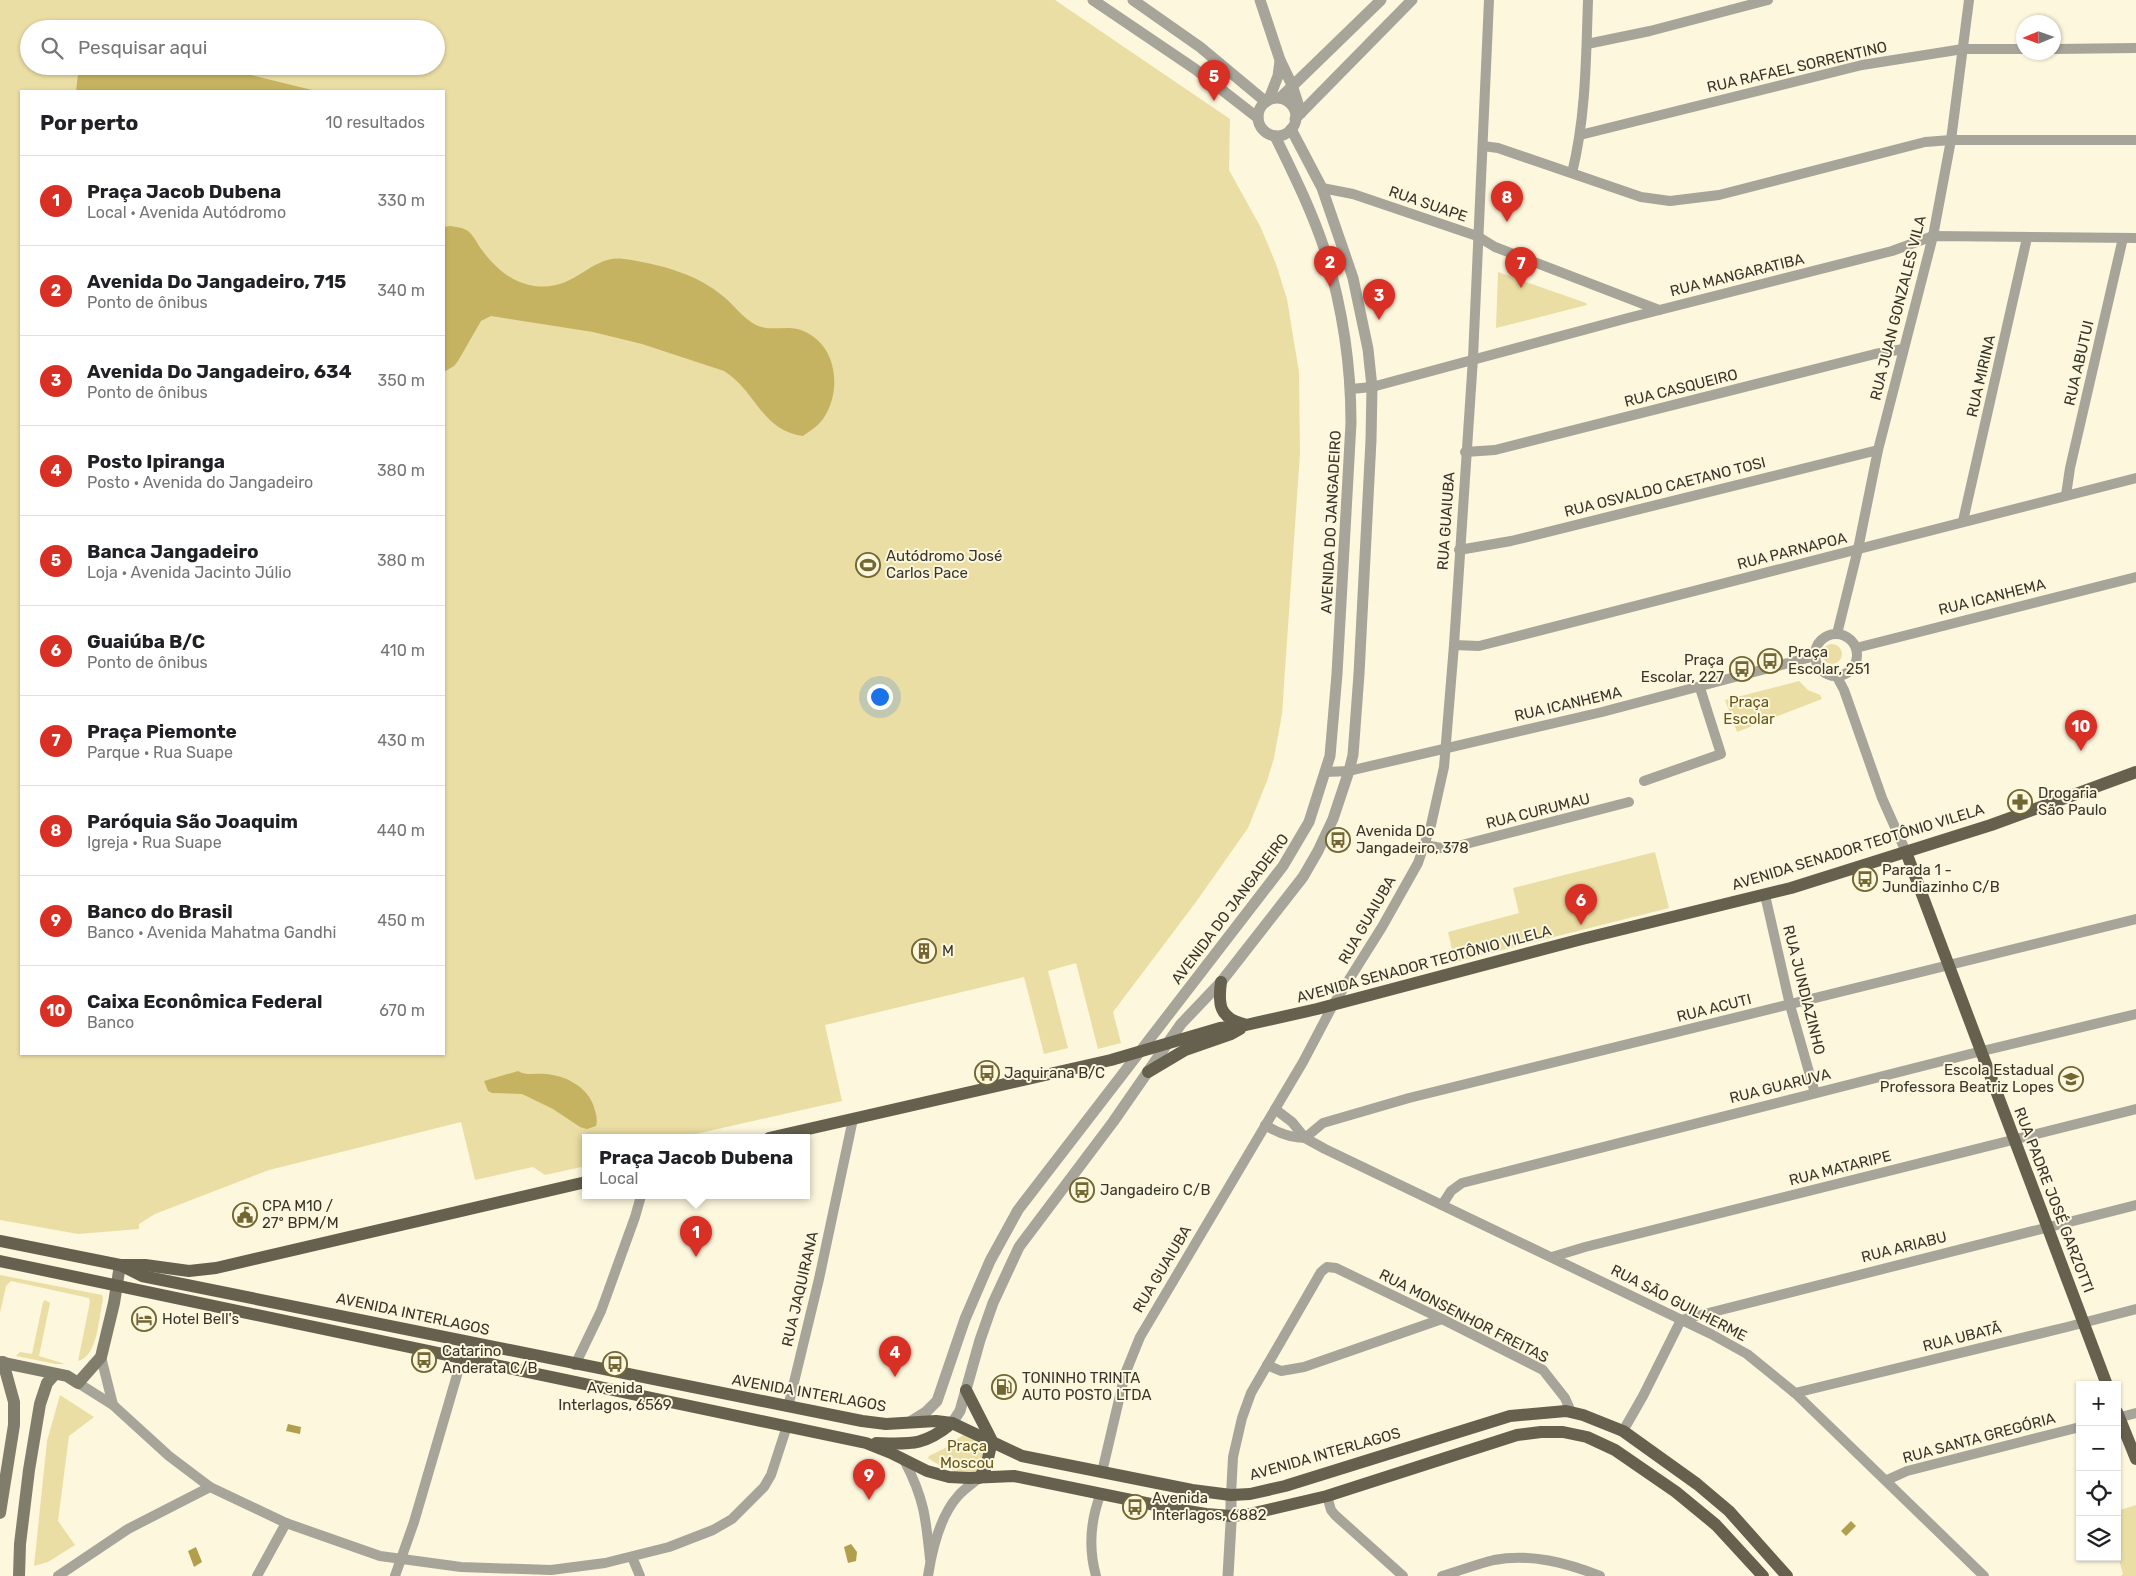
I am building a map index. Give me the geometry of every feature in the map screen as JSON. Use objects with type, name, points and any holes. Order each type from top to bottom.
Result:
[{"type":"main road","name":"AVENIDA SENADOR TEOTÔNIO VILELA","points":[[787,1134],[1140,1052],[1168,1042],[1220,1028],[1246,1025],[1332,1005],[1582,939],[1765,895],[1991,825],[2136,772]]},
{"type":"main road","name":"RUA PADRE JOSÉ GARZOTTI","points":[[1906,852],[2105,1381]]},
{"type":"main road","points":[[1220,982],[1220,1008],[1235,1022],[1246,1025]]},
{"type":"main road","points":[[1148,1072],[1185,1050],[1231,1034],[1246,1025]]},
{"type":"main road","points":[[1,1362],[66,1376],[78,1383],[101,1357],[120,1265],[145,1265],[189,1270],[216,1268],[582,1183]]},
{"type":"main road","name":"AVENIDA INTERLAGOS","points":[[0,1241],[120,1265],[142,1276],[862,1422],[886,1424],[952,1422],[1022,1456],[1192,1490],[1250,1494],[1285,1486],[1510,1416],[1544,1412],[1571,1412],[1602,1421],[1623,1431],[1697,1484],[1729,1511],[1787,1576]]},
{"type":"main road","points":[[0,1249],[15,1244]]},
{"type":"main road","points":[[0,1261],[866,1443],[891,1453],[905,1462],[949,1477],[1014,1476],[1198,1513],[1231,1516],[1250,1514],[1328,1496],[1493,1442],[1541,1432],[1563,1432],[1587,1437],[1615,1450],[1676,1492],[1716,1525],[1763,1576]]},
{"type":"main road","points":[[0,1513],[14,1425],[14,1402],[1,1362]]},
{"type":"main road","points":[[19,1576],[20,1544],[29,1470],[40,1404],[47,1383],[55,1374]]},
{"type":"main road","points":[[966,1390],[992,1441],[986,1467],[979,1478]]},
{"type":"main road","points":[[866,1443],[903,1444],[920,1442],[936,1436],[952,1422]]},
{"type":"main road","points":[[2121,1423],[2136,1459]]},
{"type":"street","points":[[1093,0],[1195,69],[1258,118],[1263,130],[1275,136],[1284,134],[1412,0]]},
{"type":"street","points":[[952,1422],[960,1411],[985,1326],[1018,1247],[1113,1122],[1181,1024],[1220,982],[1303,877],[1330,827],[1349,772],[1352,756],[1359,674],[1372,440],[1372,387],[1368,349],[1353,278],[1292,105],[1271,100],[1133,0]]},
{"type":"street","points":[[1260,0],[1280,60],[1292,85],[1296,120]]},
{"type":"street","points":[[1258,118],[1260,109],[1292,85],[1371,4],[1381,0]]},
{"type":"street","name":"RUA GUAIUBA","points":[[1102,1472],[1123,1382],[1140,1337],[1303,1062],[1332,1005],[1382,927],[1418,863],[1438,798],[1446,748],[1473,358],[1489,0]]},
{"type":"street","points":[[1572,173],[1580,135],[1588,0]]},
{"type":"street","points":[[1586,44],[1768,0]]},
{"type":"street","name":"RUA JUAN GONZALES VILA","points":[[1842,635],[1841,622],[1878,450],[1933,236],[1951,140],[1969,0]]},
{"type":"street","points":[[2061,49],[2136,48]]},
{"type":"street","name":"RUA RAFAEL SORRENTINO","points":[[1580,135],[1862,65],[1963,49],[2016,49]]},
{"type":"street","points":[[1271,100],[1278,76],[1280,60]]},
{"type":"street","name":"AVENIDA DO JANGADEIRO","points":[[910,1422],[926,1412],[937,1401],[965,1319],[990,1261],[1018,1210],[1123,1071],[1140,1052],[1283,866],[1309,822],[1326,772],[1332,738],[1338,664],[1350,443],[1351,390],[1342,327],[1326,256],[1300,190],[1275,136]]},
{"type":"street","points":[[1483,146],[1498,148],[1641,197],[1670,201],[1719,196],[1925,142],[1951,140],[2136,140]]},
{"type":"street","name":"RUA SUAPE","points":[[1322,188],[1353,194],[1477,236],[1494,247],[1660,310]]},
{"type":"street","name":"RUA MANGARATIBA","points":[[1351,390],[1372,387],[1473,358],[1892,251],[1933,236],[2136,238]]},
{"type":"street","name":"RUA MIRINA","points":[[1963,521],[2028,238]]},
{"type":"street","name":"RUA ABUTUI","points":[[2066,495],[2070,468],[2123,238]]},
{"type":"street","name":"RUA CASQUEIRO","points":[[1465,452],[1495,450],[1903,349]]},
{"type":"street","name":"RUA OSVALDO CAETANO TOSI","points":[[1459,550],[1511,541],[1878,450]]},
{"type":"street","name":"RUA PARNAPOA","points":[[1454,645],[1479,646],[2136,478]]},
{"type":"street","name":"RUA ICANHEMA","points":[[1856,648],[2136,576]]},
{"type":"street","points":[[1844,690],[1849,672],[1856,661],[1856,648],[1842,635],[1821,640],[1815,656],[1819,668],[1830,676],[1836,677],[1849,672]]},
{"type":"street","name":"RUA ICANHEMA","points":[[1326,772],[1349,772],[1700,688],[1815,656]]},
{"type":"street","name":"RUA PADRE JOSÉ GARZOTTI","points":[[1836,677],[1844,690],[1882,798],[1906,852]]},
{"type":"street","points":[[1644,781],[1721,754],[1700,688]]},
{"type":"street","name":"RUA CURUMAU","points":[[1425,845],[1441,848],[1454,847],[1629,802]]},
{"type":"street","name":"RUA JUNDIAZINHO","points":[[1765,895],[1790,1005],[1815,1093]]},
{"type":"street","name":"RUA ACUTI","points":[[1305,1138],[1323,1123],[1350,1114],[2136,919]]},
{"type":"street","name":"RUA GUARUVA","points":[[1442,1205],[1451,1191],[1462,1183],[1981,1051],[2136,1014]]},
{"type":"street","name":"RUA SÃO GUILHERME","points":[[1275,1108],[1292,1122],[1305,1138],[1358,1166],[1552,1257],[1711,1334],[1747,1354],[1795,1393],[1984,1576]]},
{"type":"street","name":"RUA MATARIPE","points":[[1552,1257],[2014,1138],[2136,1109]]},
{"type":"street","name":"RUA JAQUIRANA","points":[[788,1407],[819,1279],[853,1119]]},
{"type":"street","name":"RUA SÃO GUILHERME","points":[[1265,1125],[1294,1138],[1305,1138]]},
{"type":"street","points":[[575,1365],[601,1311],[636,1217],[640,1199]]},
{"type":"street","name":"RUA ARIABU","points":[[1681,1320],[2136,1205]]},
{"type":"street","name":"RUA MONSENHOR FREITAS","points":[[1267,1365],[1321,1272],[1327,1267],[1336,1268],[1543,1370],[1565,1398],[1571,1412]]},
{"type":"street","name":"RUA UBATÃ","points":[[1795,1393],[2136,1308]]},
{"type":"street","points":[[965,1319],[985,1326]]},
{"type":"street","points":[[1231,1574],[1230,1494],[1233,1457],[1242,1418],[1251,1393],[1267,1365],[1281,1370],[1304,1367],[1442,1319]]},
{"type":"street","points":[[1623,1431],[1631,1420],[1681,1320]]},
{"type":"street","points":[[101,1357],[113,1405]]},
{"type":"street","points":[[395,1576],[414,1522],[462,1358]]},
{"type":"street","points":[[78,1383],[113,1405],[169,1456],[210,1488],[286,1523],[335,1542],[380,1556],[400,1560],[519,1573],[552,1570],[632,1557],[669,1547],[713,1530],[732,1519],[752,1501],[772,1475],[787,1426]]},
{"type":"street","points":[[2121,1416],[2136,1413]]},
{"type":"street","name":"RUA SANTA GREGÓRIA","points":[[1887,1480],[1916,1469],[2076,1429]]},
{"type":"street","points":[[905,1462],[923,1500],[930,1563]]},
{"type":"street","points":[[928,1576],[930,1563],[948,1511],[958,1496],[979,1478]]},
{"type":"street","points":[[58,1576],[128,1529],[210,1488]]},
{"type":"street","points":[[1096,1576],[1091,1558],[1090,1535],[1096,1507],[1102,1493]]},
{"type":"street","points":[[1328,1496],[1331,1510],[1335,1515],[1402,1576]]},
{"type":"street","points":[[257,1576],[286,1523]]},
{"type":"street","points":[[632,1557],[640,1576]]},
{"type":"street","points":[[1442,1576],[1492,1561],[1533,1558],[1578,1568],[1600,1576]]},
{"type":"green space","name":"Autódromo José Carlos Pace","points":[[0,0],[1055,0],[1230,119],[1229,170],[1261,228],[1276,264],[1287,299],[1299,372],[1300,453],[1282,714],[1274,758],[1248,828],[1196,902],[1113,1012],[1121,1043],[1098,1049],[1076,963],[1048,971],[1068,1048],[1044,1054],[1024,977],[825,1025],[842,1101],[696,1134],[582,1134],[582,1167],[545,1175],[533,1167],[475,1180],[461,1122],[269,1170],[155,1214],[139,1224],[139,1229],[78,1234],[0,1220]]},
{"type":"green space","points":[[1498,272],[1586,303],[1587,305],[1496,328]]},
{"type":"green space","points":[[1828,644],[1836,644],[1842,650],[1842,658],[1836,664],[1828,664],[1822,658],[1822,650]]},
{"type":"green space","name":"Praça Escolar","points":[[1799,681],[1808,690],[1820,695],[1822,699],[1737,732],[1725,700]]},
{"type":"green space","points":[[1655,852],[1669,908],[1455,962],[1448,932],[1519,913],[1513,888]]},
{"type":"green space","points":[[0,1275],[102,1295],[103,1299],[94,1344],[85,1358],[78,1361],[90,1302],[89,1298],[11,1281],[6,1286],[0,1313]]},
{"type":"green space","points":[[45,1300],[50,1303],[39,1356],[65,1364],[16,1356],[20,1352],[32,1354]]},
{"type":"green space","points":[[60,1395],[94,1417],[69,1436],[58,1521],[75,1545],[48,1562],[34,1566],[47,1441]]},
{"type":"green space","name":"Praça Moscou","points":[[963,1435],[973,1437],[987,1447],[978,1471],[964,1472],[952,1470],[928,1458],[929,1456],[945,1448]]},
{"type":"green space","points":[[2136,1505],[2136,1576],[2121,1576],[2123,1574],[2119,1561],[2121,1561],[2121,1510]]},
{"type":"shaded area","points":[[78,75],[251,75],[312,90],[76,90]]},
{"type":"shaded area","points":[[450,226],[468,231],[489,259],[500,270],[521,283],[529,285],[545,287],[558,284],[570,280],[601,262],[612,259],[648,263],[674,270],[698,280],[724,297],[756,325],[767,328],[801,330],[813,336],[829,356],[833,368],[833,395],[829,407],[821,422],[803,436],[777,426],[735,379],[724,371],[642,344],[593,332],[491,316],[481,321],[458,361],[445,371],[445,227]]},
{"type":"shaded area","points":[[518,1071],[528,1074],[553,1075],[575,1083],[591,1100],[597,1121],[596,1126],[587,1129],[580,1127],[553,1109],[522,1094],[492,1093],[488,1091],[484,1081]]},
{"type":"shaded area","points":[[288,1424],[301,1427],[300,1434],[286,1431]]},
{"type":"shaded area","points":[[1851,1521],[1856,1526],[1846,1536],[1841,1531]]},
{"type":"shaded area","points":[[851,1544],[857,1552],[856,1561],[848,1563],[844,1547]]},
{"type":"shaded area","points":[[196,1547],[202,1562],[194,1567],[188,1551]]},
{"type":"place","name":"Banca Jangadeiro","points":[[1214,101]]},
{"type":"place","name":"Paróquia São Joaquim","points":[[1507,222]]},
{"type":"place","name":"Avenida Do Jangadeiro, 715","points":[[1330,287]]},
{"type":"place","name":"Praça Piemonte","points":[[1521,288]]},
{"type":"place","name":"Avenida Do Jangadeiro, 634","points":[[1379,320]]},
{"type":"place","name":"Autódromo José Carlos Pace","points":[[868,565]]},
{"type":"place","name":"Praça Escolar, 251","points":[[1770,661]]},
{"type":"place","name":"Praça Escolar, 227","points":[[1742,669]]},
{"type":"place","name":"Caixa Econômica Federal","points":[[2081,751]]},
{"type":"place","name":"Drogaria São Paulo","points":[[2020,802]]},
{"type":"place","name":"Avenida Do Jangadeiro, 378","points":[[1338,840]]},
{"type":"place","name":"Parada 1 - Jundiazinho C/B","points":[[1865,879]]},
{"type":"place","name":"Guaiúba B/C","points":[[1581,925]]},
{"type":"place","name":"M","points":[[924,951]]},
{"type":"place","name":"Jaquirana B/C","points":[[987,1073]]},
{"type":"place","name":"Escola Estadual Professora Beatriz Lopes","points":[[2071,1079]]},
{"type":"place","name":"Jangadeiro C/B","points":[[1082,1190]]},
{"type":"place","name":"CPA M10 / 27º BPM/M","points":[[245,1215]]},
{"type":"place","name":"Praça Jacob Dubena","points":[[696,1257]]},
{"type":"place","name":"Hotel Bell's","points":[[144,1319]]},
{"type":"place","name":"Catarino Anderata C/B","points":[[424,1360]]},
{"type":"place","name":"Avenida Interlagos, 6569","points":[[615,1364]]},
{"type":"place","name":"Posto Ipiranga","points":[[895,1377]]},
{"type":"place","name":"TONINHO TRINTA AUTO POSTO LTDA","points":[[1004,1387]]},
{"type":"place","name":"Banco do Brasil","points":[[869,1500]]},
{"type":"place","name":"Avenida Interlagos, 6882","points":[[1135,1507]]}]
